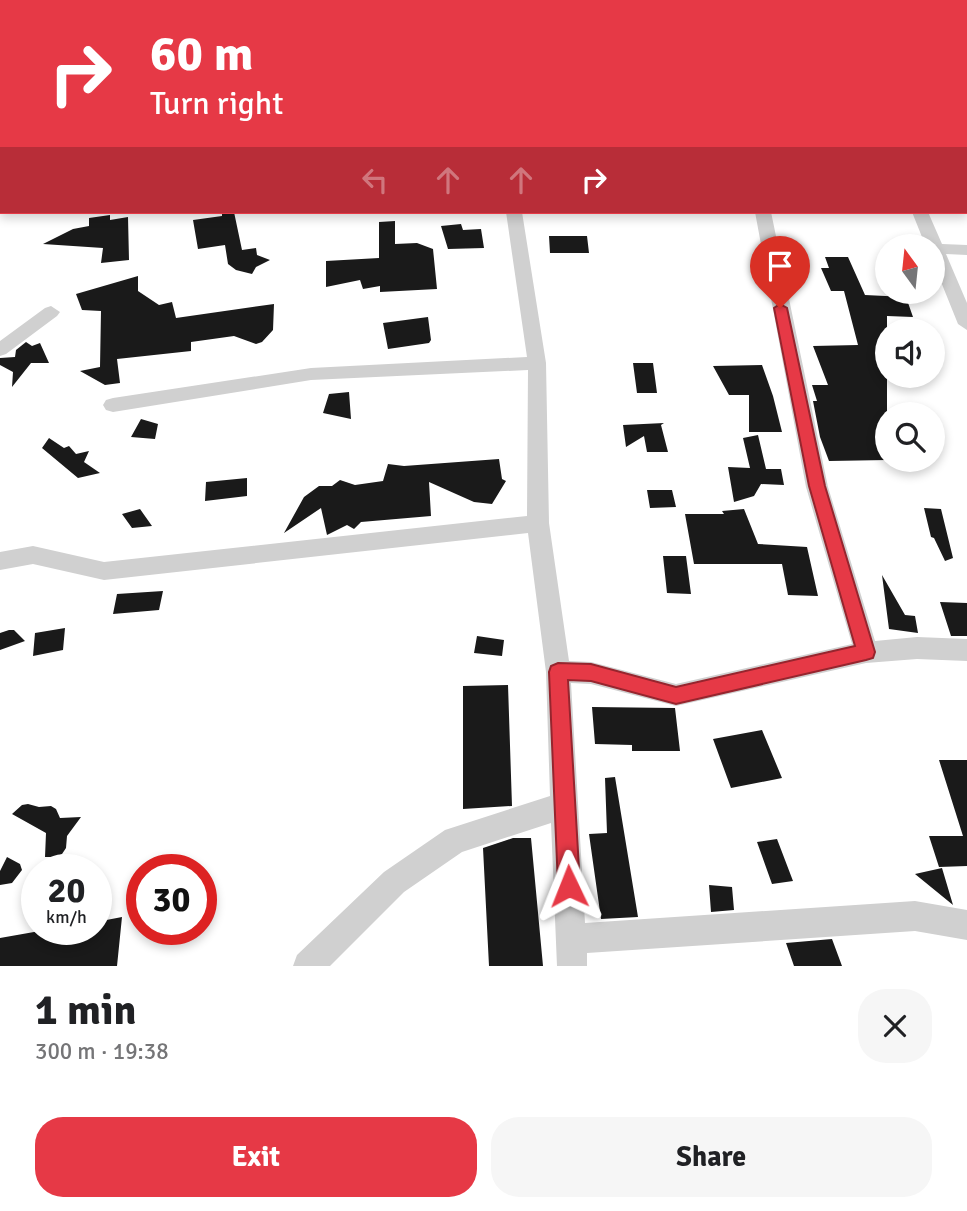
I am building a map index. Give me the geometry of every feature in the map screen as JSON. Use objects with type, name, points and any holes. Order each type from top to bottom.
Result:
[{"type":"street","points":[[514,214],[537,363],[538,523],[558,672],[571,953],[915,916],[967,925]]},
{"type":"street","points":[[763,214],[817,486],[866,652]]},
{"type":"street","points":[[921,214],[930,234]]},
{"type":"street","points":[[945,249],[967,250]]},
{"type":"street","points":[[945,271],[967,324]]},
{"type":"street","points":[[0,350],[51,312]]},
{"type":"street","points":[[113,405],[311,374],[537,363]]},
{"type":"street","points":[[0,561],[33,555],[104,571],[538,523]]},
{"type":"street","points":[[558,672],[591,673],[676,695],[866,652],[917,648],[967,650]]},
{"type":"street","points":[[308,966],[394,882],[455,841],[566,806]]},
{"type":"building","points":[[234,214],[242,250],[256,248],[257,255],[270,260],[256,267],[252,274],[236,270],[228,264],[225,245],[198,249],[193,220]]},
{"type":"building","points":[[110,215],[110,220],[128,217],[129,260],[101,263],[103,248],[43,244],[73,229],[89,226],[89,218]]},
{"type":"building","points":[[395,221],[395,244],[417,243],[433,249],[437,289],[380,292],[380,286],[363,289],[360,280],[326,287],[326,261],[379,258],[379,222]]},
{"type":"building","points":[[461,224],[463,230],[481,229],[484,248],[448,249],[441,226]]},
{"type":"building","points":[[549,236],[587,236],[589,253],[550,253]]},
{"type":"building","points":[[825,257],[848,257],[865,295],[875,295],[875,304],[908,304],[913,317],[875,318],[875,388],[887,388],[887,402],[875,402],[875,460],[829,461],[820,437],[813,401],[817,401],[812,385],[828,385],[813,346],[858,345],[844,291],[831,291],[821,268],[829,268]]},
{"type":"building","points":[[138,276],[138,291],[159,305],[172,302],[176,318],[274,304],[273,330],[262,342],[256,344],[234,336],[191,342],[191,351],[117,359],[120,383],[105,385],[80,371],[100,367],[101,311],[82,310],[76,294]]},
{"type":"building","points":[[428,317],[431,340],[429,343],[388,349],[383,323]]},
{"type":"building","points":[[26,342],[32,346],[40,343],[49,363],[31,363],[12,387],[13,372],[0,365],[0,358],[15,357],[16,350]]},
{"type":"building","points":[[633,363],[653,363],[657,393],[637,393]]},
{"type":"building","points":[[762,365],[782,432],[749,432],[749,395],[729,395],[713,366]]},
{"type":"building","points":[[349,392],[351,419],[323,413],[329,394]]},
{"type":"building","points":[[141,419],[158,424],[155,439],[131,437]]},
{"type":"building","points":[[664,423],[661,425],[668,452],[647,452],[644,436],[626,447],[623,425]]},
{"type":"building","points":[[758,435],[766,469],[781,469],[784,485],[761,484],[754,496],[734,502],[728,467],[750,468],[743,438]]},
{"type":"building","points":[[49,438],[64,448],[69,446],[76,454],[89,451],[84,462],[100,473],[78,478],[42,448]]},
{"type":"building","points":[[499,459],[502,479],[506,481],[492,504],[474,502],[429,482],[431,516],[361,522],[354,529],[347,525],[327,535],[321,508],[284,533],[304,497],[319,486],[332,486],[340,480],[355,485],[383,481],[388,464],[404,466]]},
{"type":"building","points":[[247,478],[247,496],[205,501],[206,482]]},
{"type":"building","points":[[647,490],[672,490],[676,507],[650,508]]},
{"type":"building","points":[[924,508],[941,509],[953,558],[945,561],[931,537]]},
{"type":"building","points":[[140,509],[152,526],[132,528],[122,514]]},
{"type":"building","points":[[744,509],[758,544],[807,547],[818,596],[788,595],[782,564],[694,564],[685,514],[724,514],[722,511]]},
{"type":"building","points":[[663,556],[686,556],[691,594],[667,593]]},
{"type":"building","points":[[882,575],[905,615],[915,616],[918,633],[889,629]]},
{"type":"building","points":[[163,591],[159,610],[113,614],[117,594]]},
{"type":"building","points":[[940,602],[967,603],[967,636],[951,636]]},
{"type":"building","points":[[65,628],[63,650],[33,656],[35,633]]},
{"type":"building","points":[[14,630],[25,641],[0,650],[0,633]]},
{"type":"building","points":[[477,636],[504,640],[502,656],[474,653]]},
{"type":"building","points":[[508,685],[512,806],[463,809],[463,686]]},
{"type":"building","points":[[592,707],[675,708],[680,751],[632,751],[632,745],[595,744]]},
{"type":"building","points":[[762,730],[782,778],[731,788],[713,739]]},
{"type":"building","points":[[939,760],[967,760],[967,866],[939,867],[929,836],[963,836]]},
{"type":"building","points":[[615,777],[638,917],[601,919],[589,834],[607,833],[605,778]]},
{"type":"building","points":[[22,805],[51,806],[56,809],[60,818],[81,817],[67,836],[66,848],[62,854],[45,854],[46,833],[12,814]]},
{"type":"building","points":[[513,838],[531,838],[543,966],[489,966],[483,848]]},
{"type":"building","points":[[777,839],[793,881],[772,884],[757,842]]},
{"type":"building","points":[[7,857],[21,867],[21,871],[12,883],[0,885],[0,871]]},
{"type":"building","points":[[942,868],[953,905],[915,874]]},
{"type":"building","points":[[709,885],[732,887],[734,910],[711,912]]},
{"type":"building","points":[[122,917],[117,966],[0,966],[0,938],[21,934],[21,945],[112,945],[112,919]]},
{"type":"building","points":[[832,939],[842,966],[794,966],[786,943]]},
{"type":"route","points":[[569,886],[558,672],[591,673],[676,695],[866,652],[817,486],[780,308]]}]
